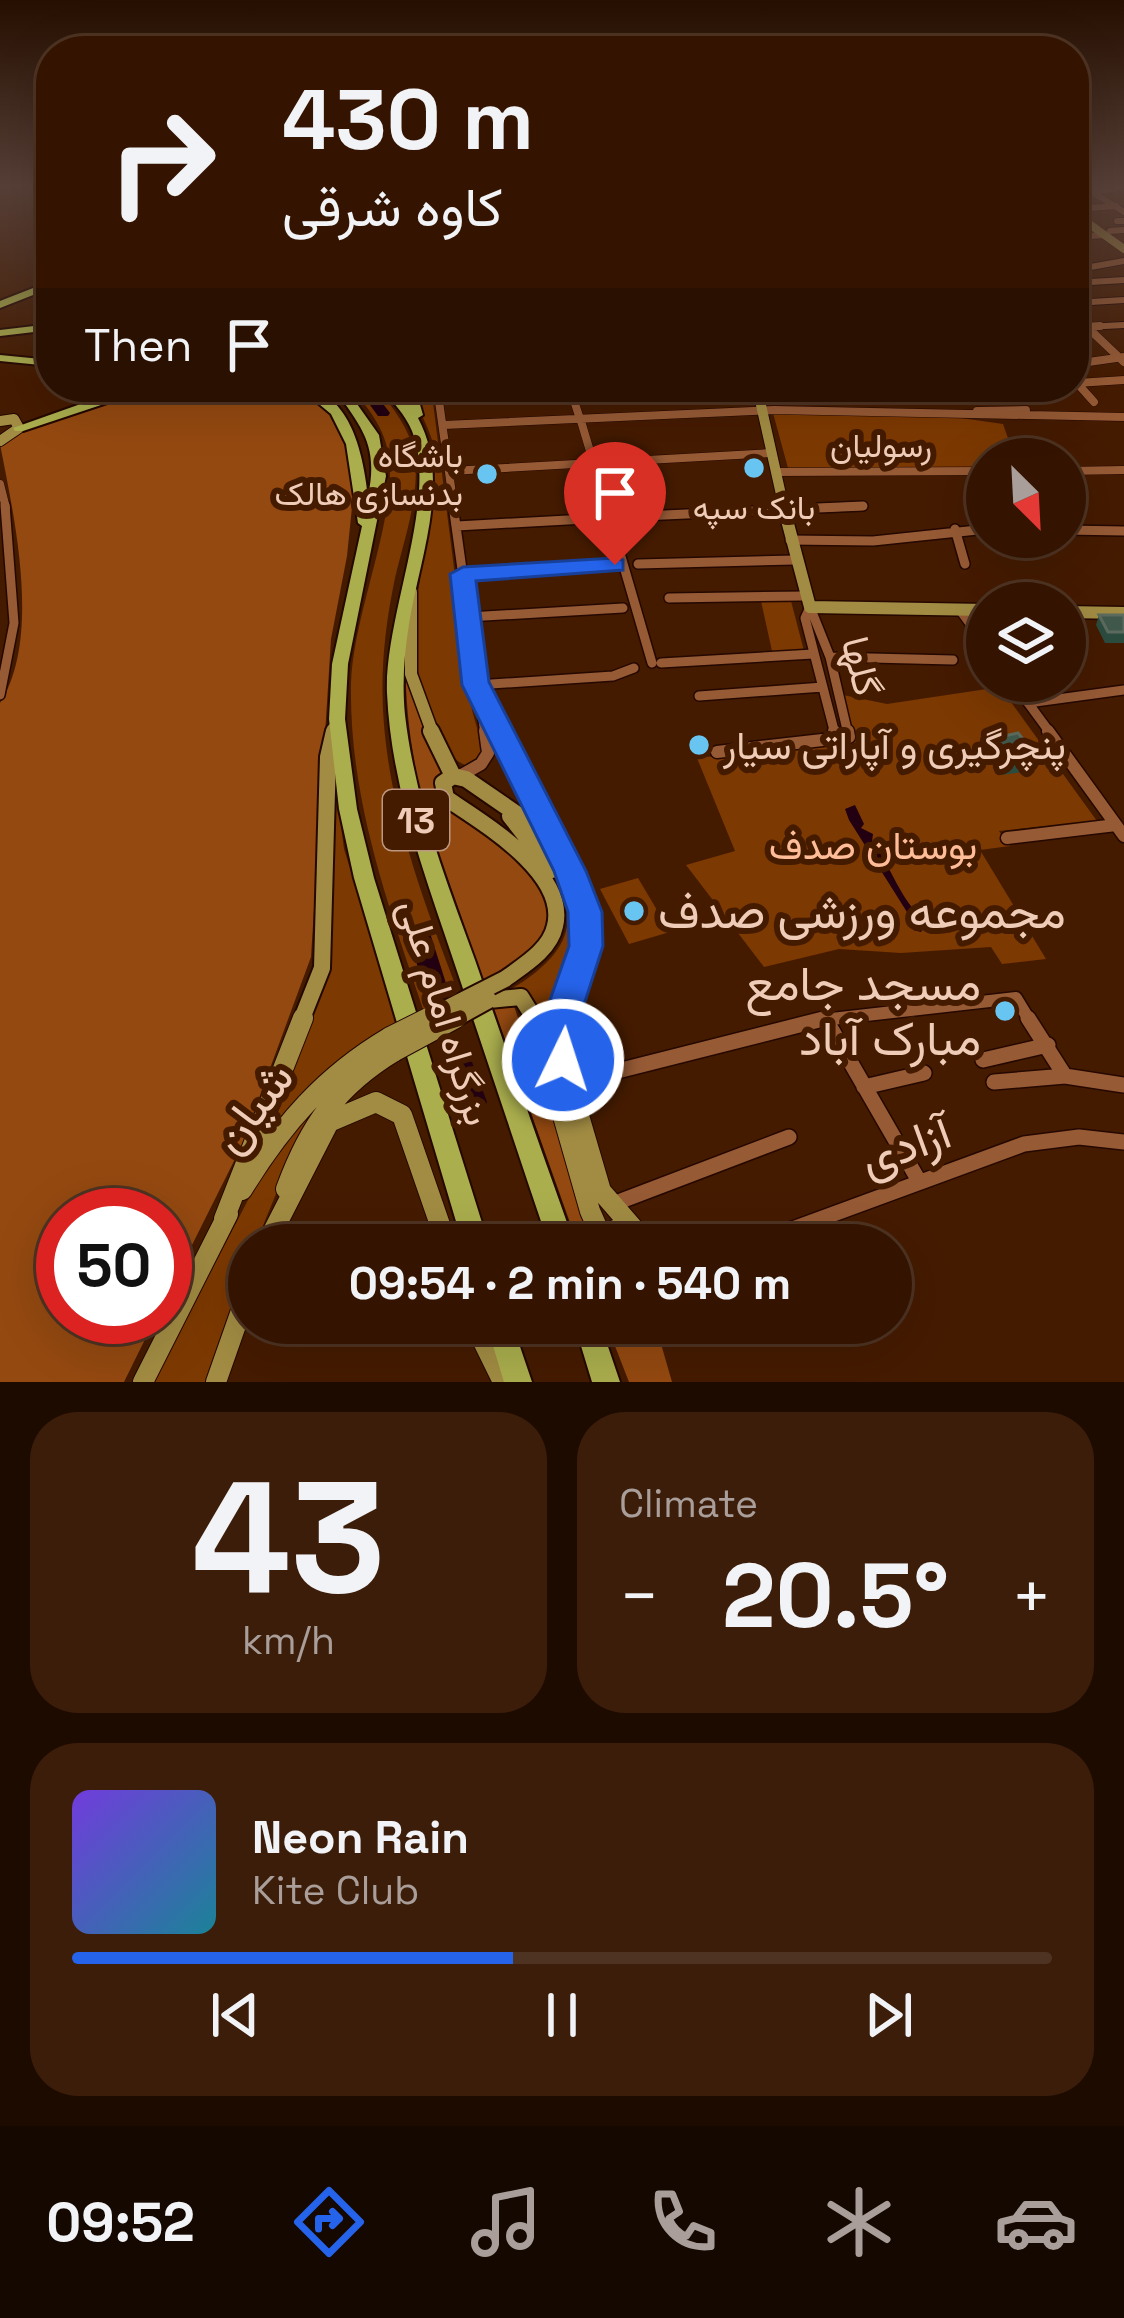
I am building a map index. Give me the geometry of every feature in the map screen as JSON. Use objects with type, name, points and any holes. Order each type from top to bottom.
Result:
[{"type":"highway","points":[[0,305],[36,290]]},
{"type":"highway","points":[[0,329],[36,325]]},
{"type":"highway","points":[[0,355],[36,359]]},
{"type":"highway","points":[[10,423],[78,402]]},
{"type":"highway","points":[[10,423],[106,402]]},
{"type":"highway","points":[[318,402],[337,411]]},
{"type":"highway","points":[[324,402],[337,411],[357,451],[366,526]]},
{"type":"highway","name":"بزرگراه امام علی","points":[[351,402],[366,420],[379,452],[376,502],[366,526],[344,630],[337,719],[348,809],[364,878],[470,1224]]},
{"type":"highway","points":[[397,402],[420,434]]},
{"type":"highway","name":"بزرگراه امام علی","points":[[413,402],[426,475],[394,676],[398,728],[414,814],[555,1224]]},
{"type":"highway","points":[[506,1344],[518,1382]]},
{"type":"highway","points":[[593,1344],[606,1382]]},
{"type":"main road","points":[[760,402],[807,602],[966,610]]},
{"type":"main road","points":[[0,440],[10,423]]},
{"type":"main road","points":[[410,568],[411,674],[421,710],[457,776],[543,832],[578,888],[587,923],[586,946],[560,1031],[569,1083],[610,1205],[628,1224]]},
{"type":"main road","points":[[1086,612],[1124,613]]},
{"type":"main road","points":[[224,1219],[322,968],[328,758],[337,719]]},
{"type":"main road","points":[[274,1224],[310,1122],[344,1084],[392,1044],[505,980],[550,940],[557,914],[553,888],[526,854],[446,798],[443,784],[457,776]]},
{"type":"main road","points":[[392,1044],[489,1000],[542,962],[563,928],[566,910],[554,874],[497,802]]},
{"type":"main road","points":[[489,1000],[521,997],[534,1015],[596,1224]]},
{"type":"main road","name":"شیان","points":[[143,1382],[224,1219],[275,1135],[304,1098],[337,1068],[392,1044]]},
{"type":"main road","points":[[277,1224],[329,1122],[376,1102],[402,1115],[440,1224]]},
{"type":"main road","points":[[216,1382],[229,1344]]},
{"type":"main road","points":[[484,1344],[503,1382]]},
{"type":"street","points":[[1089,263],[1124,252]]},
{"type":"street","points":[[1089,282],[1124,280]]},
{"type":"street","points":[[1089,303],[1121,303]]},
{"type":"street","points":[[1089,326],[1124,325]]},
{"type":"street","points":[[1089,332],[1122,359]]},
{"type":"street","points":[[1089,362],[1122,359]]},
{"type":"street","points":[[1089,382],[1124,380]]},
{"type":"street","points":[[1089,396],[1094,402]]},
{"type":"street","points":[[440,402],[488,753],[482,764],[457,776]]},
{"type":"street","points":[[575,402],[657,663],[813,653]]},
{"type":"street","points":[[444,425],[762,410],[1026,410]]},
{"type":"street","points":[[932,411],[1040,422],[1124,417]]},
{"type":"street","points":[[450,471],[772,453]]},
{"type":"street","points":[[1086,471],[1124,470]]},
{"type":"street","name":"رسولیان","points":[[776,472],[966,471]]},
{"type":"street","points":[[0,484],[13,648],[8,682],[0,695]]},
{"type":"street","points":[[620,517],[863,506]]},
{"type":"street","points":[[457,526],[604,518]]},
{"type":"street","points":[[955,529],[965,565]]},
{"type":"street","points":[[790,540],[873,541],[966,529]]},
{"type":"street","points":[[1086,530],[1124,531]]},
{"type":"street","points":[[638,565],[795,560]]},
{"type":"street","points":[[463,574],[615,565]]},
{"type":"street","points":[[669,598],[807,602]]},
{"type":"street","name":"گلها","points":[[807,602],[830,656],[848,737],[836,738],[805,619],[807,602]]},
{"type":"street","points":[[468,617],[623,608]]},
{"type":"street","points":[[961,610],[966,617]]},
{"type":"street","points":[[0,644],[13,648]]},
{"type":"street","points":[[830,656],[953,660]]},
{"type":"street","points":[[476,685],[613,676],[634,668]]},
{"type":"street","points":[[476,685],[558,851]]},
{"type":"street","points":[[700,696],[823,687]]},
{"type":"street","points":[[1120,830],[1028,703],[1124,690]]},
{"type":"street","points":[[717,752],[836,738]]},
{"type":"street","points":[[1104,808],[1124,806]]},
{"type":"street","points":[[1007,838],[1120,830]]},
{"type":"street","points":[[569,1083],[825,1018],[1018,999],[1065,1076]]},
{"type":"street","points":[[825,1018],[919,1181]]},
{"type":"street","points":[[983,1060],[1048,1045]]},
{"type":"street","points":[[864,1087],[924,1073]]},
{"type":"street","points":[[994,1082],[1065,1076],[1124,1085]]},
{"type":"street","points":[[610,1205],[789,1137]]},
{"type":"street","name":"آزادی","points":[[805,1224],[1024,1144],[1093,1138],[1124,1145]]},
{"type":"green space","points":[[362,402],[388,402],[405,427],[416,469],[413,504],[390,605],[382,691],[394,795],[423,897],[460,997],[425,1015],[374,852],[352,727],[354,657],[390,482],[384,438]]},
{"type":"green space","points":[[433,402],[472,710],[484,753],[465,765],[443,741],[424,696],[417,662],[415,628],[435,457],[417,404]]},
{"type":"green space","points":[[773,413],[933,414],[1003,424],[1008,438],[966,438],[966,469],[788,468]]},
{"type":"green space","points":[[761,601],[791,601],[804,651],[772,651]]},
{"type":"green space","name":"بوستان صدف","points":[[966,692],[966,702],[1011,702],[1097,821],[999,831],[1010,846],[980,850],[1046,959],[1002,964],[991,947],[901,953],[839,949],[764,967],[686,865],[735,851],[697,758],[855,741],[843,695],[887,704]]},
{"type":"green space","points":[[332,756],[344,849],[399,1025],[318,1078],[287,1111],[257,1155],[307,1035],[331,945]]},
{"type":"green space","points":[[521,821],[575,895],[582,926],[554,1047],[539,1012],[501,995],[553,955],[565,936],[568,916],[554,873]]},
{"type":"green space","name":"مجموعه ورزشی صدف","points":[[638,878],[670,932],[629,944],[600,889]]},
{"type":"green space","points":[[337,1083],[308,1116],[264,1224],[236,1224],[282,1135]]},
{"type":"green space","points":[[228,1238],[228,1320],[207,1382],[153,1382],[173,1344],[192,1344],[192,1307]]},
{"type":"shaded area","points":[[107,402],[313,402],[333,416],[348,436],[355,478],[331,639],[311,957],[241,1147],[192,1245],[192,1188],[36,1188],[36,1344],[143,1344],[124,1382],[0,1382],[0,703],[13,676],[22,611],[17,541],[0,444],[43,422]]},
{"type":"shaded area","points":[[408,618],[409,686],[445,773],[437,784],[518,853],[550,899],[545,939],[504,977],[589,1224],[571,1224],[426,818],[408,719]]},
{"type":"shaded area","points":[[855,805],[864,824],[861,828],[873,834],[872,842],[902,893],[926,921],[921,932],[913,930],[912,920],[849,820],[845,809]]},
{"type":"shaded area","points":[[614,1344],[661,1344],[672,1382],[629,1382]]},
{"type":"building","points":[[1099,615],[1124,615],[1124,632],[1108,632]]},
{"type":"building","points":[[1018,733],[1036,755],[1006,758],[990,739]]},
{"type":"waterway","points":[[375,402],[383,413]]},
{"type":"waterway","points":[[419,933],[439,999]]},
{"type":"waterway","points":[[463,1069],[474,1102]]},
{"type":"place","name":"بانک سپه","points":[[754,468]]},
{"type":"place","name":"باشگاه بدنسازی هالک","points":[[487,474]]},
{"type":"place","name":"پنچرگیری و آپاراتی سیار","points":[[699,745]]},
{"type":"place","name":"مجموعه ورزشی صدف","points":[[634,911]]},
{"type":"place","name":"مسجد جامع مبارک آباد","points":[[1005,1011]]},
{"type":"route","points":[[563,1060],[562,1017],[586,946],[585,912],[570,871],[476,685],[463,574],[615,565]]}]
